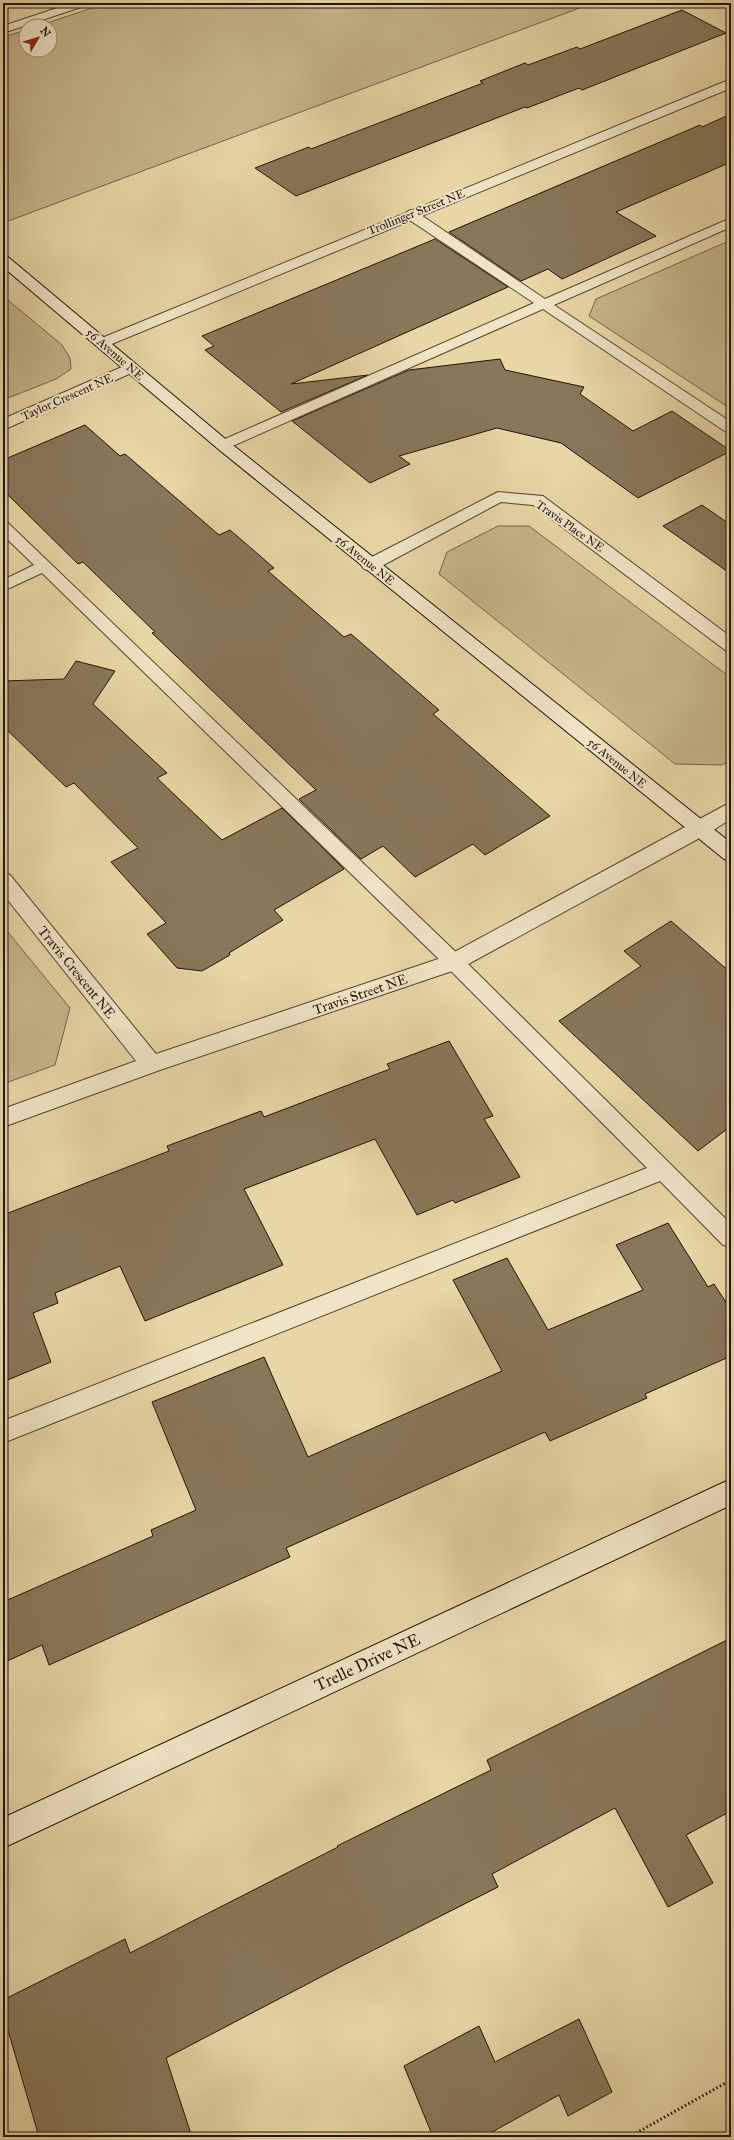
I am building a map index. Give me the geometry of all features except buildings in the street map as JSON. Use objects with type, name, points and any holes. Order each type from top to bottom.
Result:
[{"type":"street","name":"Trollinger Street NE","points":[[102,343],[410,214],[731,83]]},
{"type":"street","name":"56 Avenue NE","points":[[3,260],[223,445],[370,565],[731,854]]},
{"type":"street","name":"Taylor Crescent NE","points":[[3,425],[131,368]]},
{"type":"street","name":"Travis Place NE","points":[[370,565],[498,497],[537,500],[731,646]]},
{"type":"street","points":[[700,829],[731,809]]},
{"type":"street","name":"Travis Street NE","points":[[3,1118],[152,1064],[454,962],[700,829]]},
{"type":"street","name":"Travis Crescent NE","points":[[3,880],[152,1064]]},
{"type":"street","name":"Trelle Drive NE","points":[[3,1832],[731,1492]]},
{"type":"lane","points":[[3,30],[83,3]]},
{"type":"lane","points":[[410,214],[731,429]]},
{"type":"lane","points":[[223,445],[731,222]]},
{"type":"lane","points":[[3,526],[454,962],[662,1171],[731,1238]]},
{"type":"lane","points":[[3,586],[44,566]]},
{"type":"lane","points":[[3,1432],[662,1171]]},
{"type":"path","points":[[630,2137],[731,2080]]},
{"type":"shaded area","points":[[107,3],[593,3],[3,223],[3,37],[18,32],[18,58],[58,58],[58,19]]},
{"type":"shaded area","points":[[731,240],[731,409],[589,316],[596,299]]},
{"type":"shaded area","points":[[3,296],[62,345],[70,358],[71,369],[56,379],[3,400]]},
{"type":"shaded area","points":[[498,526],[529,526],[731,678],[731,759],[722,765],[675,764],[439,574],[447,552]]},
{"type":"shaded area","points":[[3,926],[70,1008],[55,1065],[3,1084]]}]
